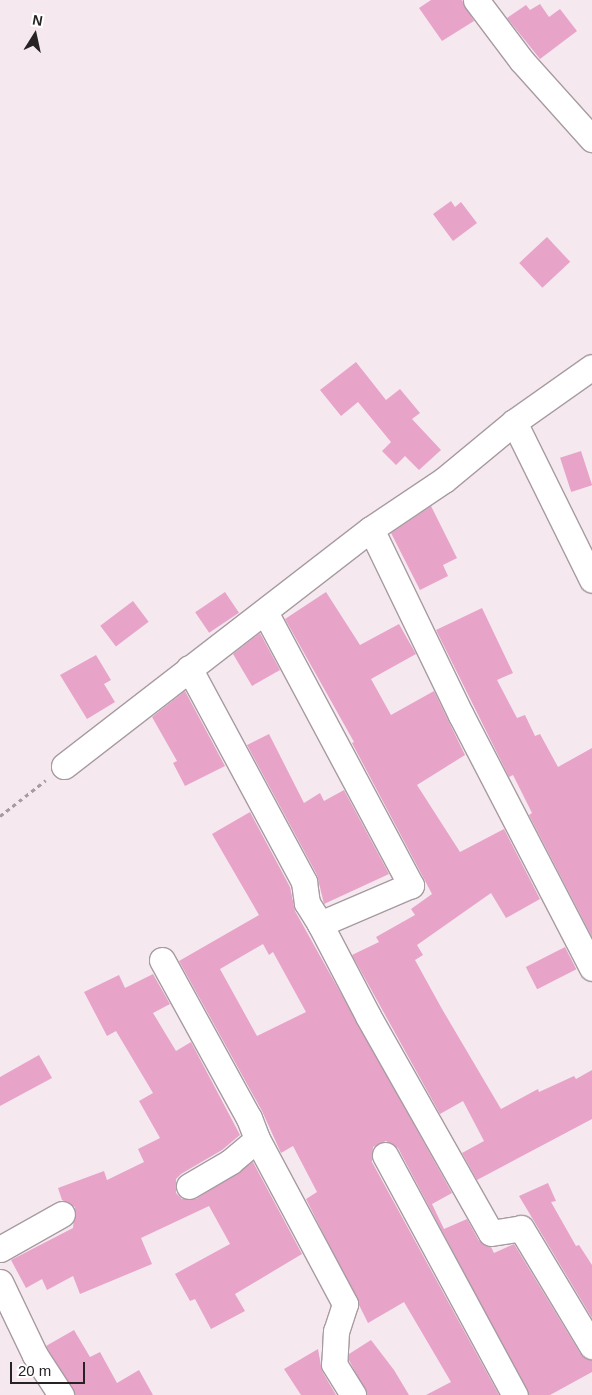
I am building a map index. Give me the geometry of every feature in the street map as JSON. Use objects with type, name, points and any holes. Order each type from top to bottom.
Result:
[{"type":"street","points":[[476,0],[522,61],[592,139]]},
{"type":"street","points":[[64,766],[371,529],[444,480],[514,422],[592,367]]},
{"type":"street","points":[[514,422],[592,580]]},
{"type":"street","points":[[371,529],[461,715],[592,968]]},
{"type":"street","points":[[265,612],[411,884],[320,924]]},
{"type":"street","points":[[190,668],[304,882],[307,903],[368,1016],[491,1233],[521,1228],[592,1346]]},
{"type":"street","points":[[162,960],[249,1118],[257,1139],[345,1304],[336,1331],[334,1364],[353,1395]]},
{"type":"street","points":[[189,1186],[230,1162],[257,1139]]},
{"type":"street","points":[[385,1155],[516,1395]]},
{"type":"street","points":[[0,1249],[62,1214]]},
{"type":"street","points":[[0,1282],[35,1354],[61,1395]]},
{"type":"path","points":[[0,816],[64,766]]},
{"type":"building","points":[[431,0],[462,0],[474,21],[442,41],[419,8]]},
{"type":"building","points":[[540,4],[549,17],[560,9],[577,31],[540,59],[507,18],[526,5],[530,10]]},
{"type":"building","points":[[451,201],[455,207],[461,202],[477,223],[453,241],[433,214]]},
{"type":"building","points":[[547,237],[570,262],[542,288],[519,263]]},
{"type":"building","points":[[356,362],[386,400],[400,389],[420,413],[412,419],[441,450],[419,470],[405,456],[396,465],[382,451],[391,442],[358,402],[341,416],[320,390]]},
{"type":"building","points":[[581,451],[592,485],[571,492],[560,458]]},
{"type":"building","points":[[431,506],[457,558],[443,565],[448,576],[420,590],[391,533]]},
{"type":"building","points":[[225,592],[239,613],[209,633],[195,612]]},
{"type":"building","points":[[326,592],[360,645],[399,624],[416,654],[371,679],[391,715],[434,691],[465,755],[417,785],[460,852],[504,829],[540,899],[506,918],[491,893],[417,945],[423,955],[415,960],[442,1009],[501,1109],[538,1089],[539,1092],[574,1076],[576,1079],[592,1070],[592,1119],[477,1180],[462,1153],[484,1141],[463,1101],[440,1114],[352,955],[379,942],[376,937],[415,915],[411,909],[432,894],[352,743],[354,742],[285,619]]},
{"type":"building","points":[[133,601],[149,622],[116,646],[100,626]]},
{"type":"building","points":[[482,608],[513,673],[497,680],[517,718],[525,715],[535,736],[540,734],[558,767],[592,748],[592,937],[529,815],[532,813],[513,775],[509,777],[436,630]]},
{"type":"building","points":[[260,633],[280,670],[252,686],[233,654]]},
{"type":"building","points":[[96,655],[111,680],[104,684],[115,702],[87,719],[60,675]]},
{"type":"building","points":[[185,691],[225,766],[185,786],[173,763],[177,761],[152,717]]},
{"type":"building","points":[[269,734],[304,803],[320,793],[324,801],[344,790],[389,874],[324,904],[317,875],[247,745]]},
{"type":"building","points":[[250,812],[290,887],[295,911],[452,1193],[432,1204],[444,1229],[467,1219],[479,1241],[491,1247],[494,1253],[514,1244],[580,1353],[592,1360],[592,1372],[550,1395],[529,1395],[398,1148],[386,1141],[373,1147],[372,1162],[499,1395],[426,1395],[451,1382],[404,1302],[368,1323],[306,1199],[317,1192],[293,1146],[281,1153],[262,1111],[179,961],[259,915],[212,834]],"holes":[[[263,944],[269,955],[273,952],[306,1012],[257,1036],[220,969]]]},
{"type":"building","points":[[565,947],[576,969],[537,989],[526,967]]},
{"type":"building","points":[[153,974],[170,1004],[153,1013],[176,1051],[191,1042],[240,1135],[222,1150],[181,1174],[176,1179],[176,1193],[182,1199],[196,1199],[253,1162],[302,1254],[235,1294],[245,1311],[211,1329],[195,1299],[190,1301],[175,1274],[230,1244],[209,1206],[141,1238],[152,1264],[80,1294],[73,1276],[47,1290],[42,1279],[26,1288],[11,1260],[73,1228],[75,1207],[62,1200],[58,1188],[104,1171],[107,1180],[144,1162],[138,1149],[160,1138],[139,1101],[153,1093],[116,1031],[107,1036],[84,992],[119,975],[125,988]]},
{"type":"building","points":[[39,1055],[52,1078],[0,1106],[0,1077]]},
{"type":"building","points":[[548,1183],[556,1201],[551,1202],[576,1246],[579,1245],[592,1265],[592,1318],[519,1196]]},
{"type":"building","points":[[74,1330],[90,1357],[100,1352],[117,1383],[139,1370],[153,1395],[75,1395],[46,1346]]},
{"type":"building","points":[[371,1340],[394,1370],[409,1395],[367,1395],[349,1360],[349,1354]]},
{"type":"building","points":[[318,1349],[322,1371],[336,1395],[301,1395],[284,1369]]}]
